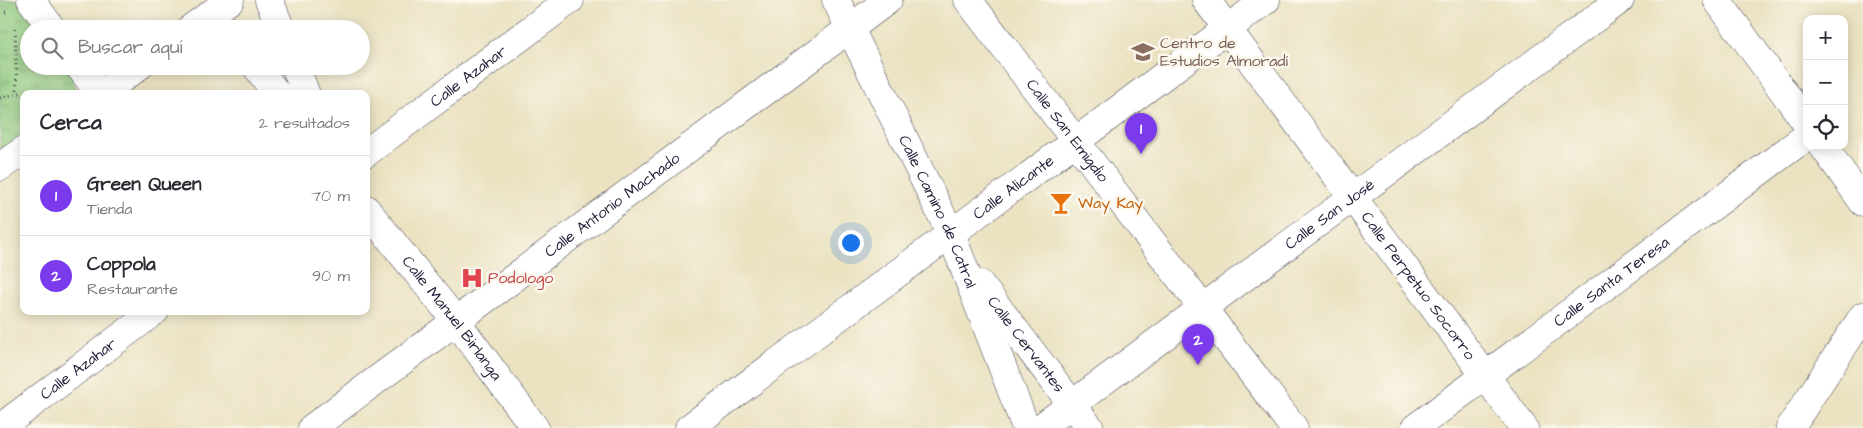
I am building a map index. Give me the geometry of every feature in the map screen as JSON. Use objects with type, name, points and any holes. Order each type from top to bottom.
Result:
[{"type":"street","points":[[269,0],[277,20]]},
{"type":"street","name":"Calle Azahar","points":[[370,150],[544,8],[570,0]]},
{"type":"street","name":"Calle Camino de Catral","points":[[836,0],[951,234],[1026,428]]},
{"type":"street","name":"Calle Antonio Machado","points":[[312,428],[888,0]]},
{"type":"street","name":"Calle San Emigdio","points":[[968,0],[1294,428]]},
{"type":"street","name":"Calle Perpetuo Socorro","points":[[1206,0],[1524,428]]},
{"type":"street","name":"Calle Alicante","points":[[689,428],[1266,0]]},
{"type":"street","name":"Calle San José","points":[[1040,428],[1620,0]]},
{"type":"street","points":[[1717,0],[1803,118]]},
{"type":"street","points":[[23,10],[38,20]]},
{"type":"street","points":[[204,20],[220,10]]},
{"type":"street","points":[[86,75],[97,90]]},
{"type":"street","points":[[106,90],[126,75]]},
{"type":"street","points":[[263,75],[274,90]]},
{"type":"street","points":[[299,75],[304,90]]},
{"type":"street","name":"Calle Santa Teresa","points":[[1415,428],[1803,139]]},
{"type":"street","points":[[1826,150],[1863,202]]},
{"type":"street","points":[[0,167],[20,153]]},
{"type":"street","name":"Calle Manuel Birlanga","points":[[370,214],[456,321],[535,428]]},
{"type":"street","name":"Calle Cervantes","points":[[962,261],[1090,428]]},
{"type":"street","name":"Calle Azahar","points":[[0,428],[150,315]]},
{"type":"street","points":[[1790,428],[1863,316]]},
{"type":"path","points":[[17,93],[20,52]]},
{"type":"path","points":[[0,98],[20,93]]},
{"type":"green space","points":[[0,0],[17,0],[31,20],[20,20],[20,75],[71,75],[74,79],[75,90],[20,90],[20,136],[0,151]]},
{"type":"place","name":"Centro de Estudios Almoradí","points":[[1143,52]]},
{"type":"place","name":"Green Queen","points":[[1141,154]]},
{"type":"place","name":"Way Kay","points":[[1061,203]]},
{"type":"place","name":"Podologo","points":[[472,278]]},
{"type":"place","name":"Coppola","points":[[1198,365]]}]
